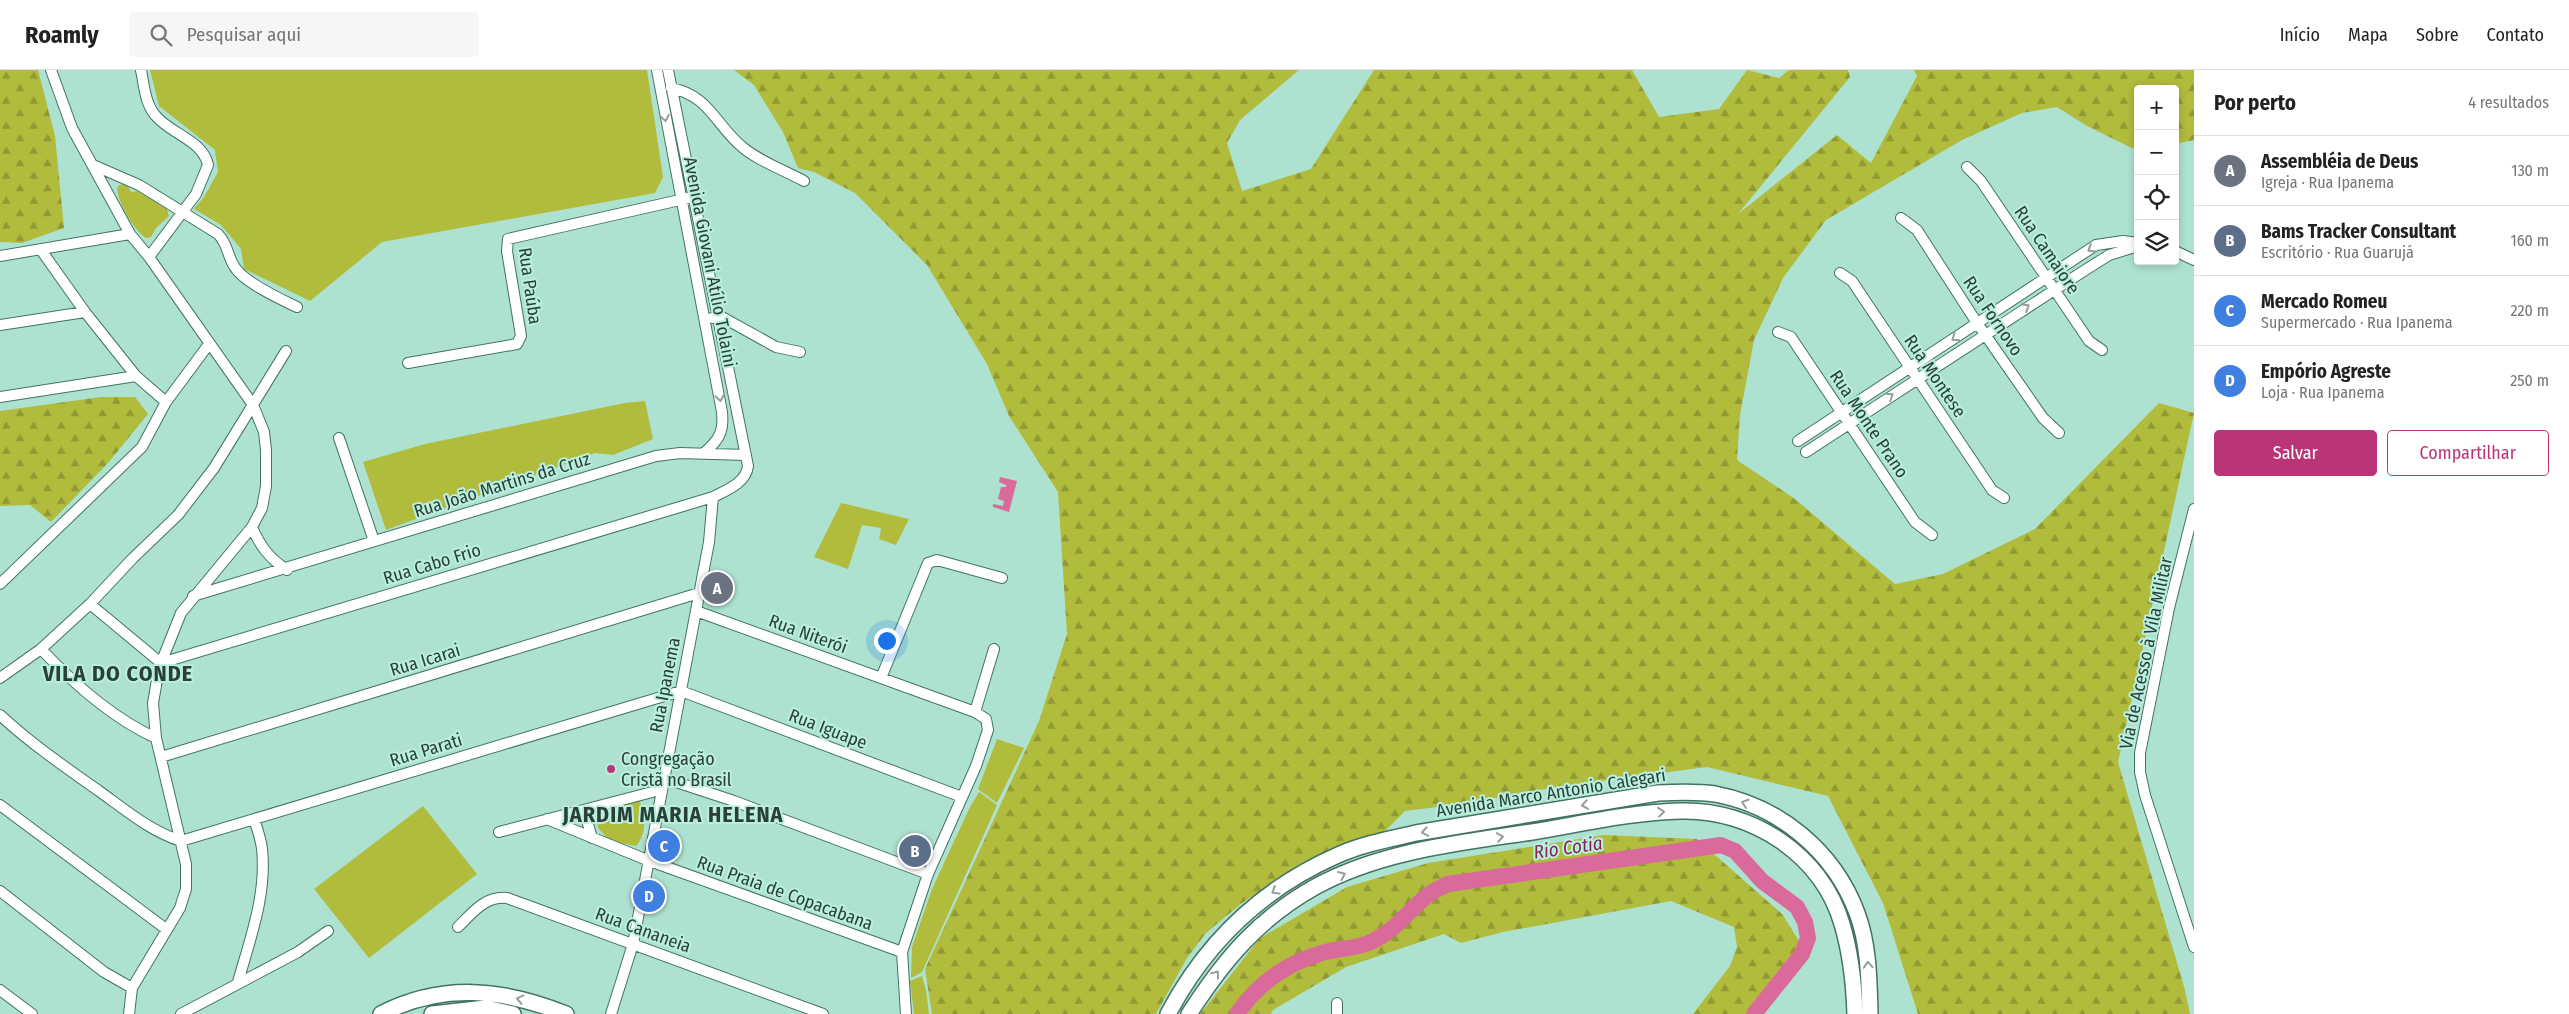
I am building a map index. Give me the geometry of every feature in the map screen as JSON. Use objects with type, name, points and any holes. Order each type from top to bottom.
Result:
[{"type":"main road","name":"Avenida Marco Antonio Calegari","points":[[1168,1014],[1205,954],[1235,922],[1264,897],[1305,871],[1339,855],[1376,842],[1416,833],[1658,793],[1687,792],[1715,794],[1764,810],[1789,824],[1832,866],[1857,912],[1864,936],[1868,960],[1870,1014]]},
{"type":"main road","name":"Avenida Marco Antonio Calegari","points":[[1189,1014],[1231,954],[1254,930],[1315,888],[1344,873],[1432,848],[1682,810],[1712,812],[1753,824],[1778,839],[1816,874],[1842,922],[1850,954],[1854,1014]]},
{"type":"main road","points":[[381,1014],[424,997],[448,992],[474,992],[521,998],[566,1014]]},
{"type":"main road","points":[[432,1014],[463,1009],[486,1008],[513,1014]]},
{"type":"street","points":[[51,70],[72,128],[130,234],[149,257],[253,405],[264,432],[268,467],[262,508],[252,527],[192,596],[181,613],[161,663],[154,703],[156,738],[186,864],[186,889],[180,908],[132,988],[129,1014]]},
{"type":"street","points":[[140,70],[146,95],[154,115],[163,124],[200,149],[207,159],[207,173],[196,194],[149,257]]},
{"type":"street","name":"Avenida Giovani Atílio Tolaini","points":[[657,70],[724,426],[716,442],[704,452]]},
{"type":"street","name":"Avenida Giovani Atílio Tolaini","points":[[668,70],[748,466]]},
{"type":"street","points":[[671,88],[686,91],[704,102],[741,146],[804,181]]},
{"type":"street","points":[[93,165],[139,185],[224,240],[234,266],[244,278],[297,307]]},
{"type":"street","name":"Rua Camaiore","points":[[1967,167],[1981,180],[2089,340],[2102,350]]},
{"type":"street","points":[[681,199],[693,197]]},
{"type":"street","name":"Rua Paúba","points":[[408,363],[517,344],[521,336],[507,251],[508,239],[681,199]]},
{"type":"street","name":"Rua Fornovo","points":[[1901,218],[1917,230],[1984,334],[2043,418],[2059,433]]},
{"type":"street","points":[[0,256],[130,234]]},
{"type":"street","points":[[1798,441],[2096,245],[2123,241],[2134,243]]},
{"type":"street","points":[[1806,452],[1984,334],[2109,255],[2134,246]]},
{"type":"street","points":[[41,250],[85,312],[136,376],[166,402]]},
{"type":"street","points":[[2179,253],[2194,260]]},
{"type":"street","name":"Rua Montese","points":[[1840,273],[1852,281],[1992,490],[2004,498]]},
{"type":"street","points":[[0,326],[85,312]]},
{"type":"street","points":[[705,319],[722,317],[776,347],[800,352]]},
{"type":"street","name":"Rua Monte Prano","points":[[1778,332],[1792,337],[1915,522],[1932,535]]},
{"type":"street","points":[[0,584],[142,447],[166,402],[209,344]]},
{"type":"street","points":[[0,678],[41,648],[90,604],[133,558],[178,515],[214,468],[286,351]]},
{"type":"street","points":[[0,397],[136,376]]},
{"type":"street","points":[[339,438],[374,541]]},
{"type":"street","name":"Rua João Martins da Cruz","points":[[192,596],[287,570],[620,465],[656,456],[704,452],[746,455]]},
{"type":"street","points":[[713,497],[738,483],[744,477],[748,466],[731,454]]},
{"type":"street","name":"Rua Ipanema","points":[[611,1014],[632,944],[660,790],[664,778],[700,593],[709,542],[713,497]]},
{"type":"street","name":"Rua Cabo Frio","points":[[161,663],[713,497]]},
{"type":"street","name":"Via de Acesso à Vila Militar","points":[[2194,509],[2167,617],[2140,753],[2140,772],[2145,795],[2194,947]]},
{"type":"street","points":[[252,527],[259,544],[272,559],[287,570]]},
{"type":"street","points":[[881,678],[925,567],[932,560],[1002,578]]},
{"type":"street","name":"Rua Icarai","points":[[161,757],[700,593]]},
{"type":"street","points":[[90,604],[161,663]]},
{"type":"street","name":"Rua Niterói","points":[[696,611],[983,715],[988,724],[976,766],[962,797]]},
{"type":"street","points":[[41,648],[58,667],[130,726],[156,738]]},
{"type":"street","points":[[976,712],[994,649]]},
{"type":"street","name":"Rua Iguape","points":[[681,691],[962,797]]},
{"type":"street","name":"Rua Parati","points":[[181,841],[681,691]]},
{"type":"street","points":[[0,715],[74,773],[138,819],[168,837],[181,841]]},
{"type":"street","points":[[664,778],[753,808],[928,874]]},
{"type":"street","points":[[499,832],[660,790]]},
{"type":"street","points":[[906,1014],[902,952],[928,874],[962,797]]},
{"type":"street","points":[[0,805],[166,929]]},
{"type":"street","points":[[591,808],[588,824],[592,838]]},
{"type":"street","points":[[238,982],[259,903],[262,876],[262,848],[254,819]]},
{"type":"street","name":"Rua Praia de Copacabana","points":[[547,819],[647,860],[902,952]]},
{"type":"street","points":[[0,891],[104,972],[132,988]]},
{"type":"street","name":"Rua Cananeia","points":[[458,927],[486,901],[496,897],[519,903],[823,1014]]},
{"type":"street","points":[[181,1014],[238,982],[298,952],[328,931]]},
{"type":"street","points":[[0,990],[32,1014]]},
{"type":"green space","points":[[0,70],[38,70],[55,136],[64,228],[22,243],[0,242]]},
{"type":"green space","points":[[150,70],[647,70],[663,177],[655,193],[382,242],[310,301],[244,269],[241,249],[221,225],[194,209],[204,197],[218,172],[215,150],[159,106]]},
{"type":"green space","points":[[734,70],[1299,70],[1240,120],[1227,143],[1242,191],[1311,169],[1374,70],[1632,70],[1659,117],[1719,109],[1747,70],[1779,78],[1789,70],[1848,70],[1850,77],[1738,214],[1837,135],[1871,163],[1917,76],[1914,70],[2194,70],[2194,140],[2179,143],[2179,85],[2134,85],[2134,149],[2087,126],[2057,107],[2022,113],[1962,140],[1826,220],[1783,278],[1754,340],[1740,415],[1737,460],[1795,499],[1895,584],[1943,574],[2035,529],[2159,403],[2194,413],[2118,762],[2185,990],[2190,1014],[1918,1014],[1883,903],[1828,796],[1707,767],[1556,787],[1462,804],[1405,811],[1384,832],[1303,862],[1242,903],[1206,933],[1187,958],[1156,1014],[932,1014],[925,969],[1039,721],[1067,634],[1058,492],[1009,416],[987,364],[927,265],[855,193],[814,172],[798,168],[783,132],[754,85]]},
{"type":"green space","points":[[126,183],[131,192],[137,191],[167,209],[169,216],[156,228],[151,237],[146,238],[141,234],[123,208],[117,188],[119,185]]},
{"type":"green space","points":[[101,397],[135,397],[148,414],[108,463],[51,522],[30,505],[0,506],[0,411]]},
{"type":"green space","points":[[645,401],[653,439],[613,455],[595,453],[386,530],[363,462],[425,444],[625,403]]},
{"type":"green space","points":[[841,503],[909,519],[896,545],[879,539],[881,528],[862,525],[848,569],[814,557]]},
{"type":"green space","points":[[997,739],[1024,748],[997,803],[978,789]]},
{"type":"green space","points":[[979,792],[997,805],[922,972],[911,978],[912,947],[932,889],[970,807]]},
{"type":"green space","points":[[639,800],[644,818],[644,830],[640,841],[636,846],[610,841],[598,828],[599,816],[610,808]]},
{"type":"green space","points":[[423,806],[477,874],[369,958],[314,889]]},
{"type":"green space","points":[[1604,835],[1697,839],[1782,914],[1801,944],[1750,1014],[1693,1014],[1730,966],[1737,947],[1734,927],[1671,901],[1503,932],[1461,943],[1444,934],[1346,967],[1273,1010],[1271,1014],[1200,1014],[1260,938],[1347,887],[1428,863]]},
{"type":"green space","points":[[922,976],[929,1014],[914,1014],[910,981]]},
{"type":"shaded area","points":[[1000,477],[1017,481],[1009,512],[993,507],[993,504],[1003,506],[1004,501],[998,499],[1001,487],[1006,487],[1006,485],[999,482]]},
{"type":"waterway","name":"Rio Cotia","points":[[1237,1014],[1245,1003],[1275,975],[1312,956],[1355,947],[1373,941],[1396,926],[1430,893],[1448,884],[1721,845],[1735,851],[1762,881],[1797,907],[1805,922],[1808,938],[1802,954],[1754,1014]]},
{"type":"place","name":"Assembléia de Deus","points":[[717,588]]},
{"type":"place","name":"Congregação Cristã no Brasil","points":[[611,769]]},
{"type":"place","name":"Mercado Romeu","points":[[664,846]]},
{"type":"place","name":"Bams Tracker Consultant","points":[[915,851]]},
{"type":"place","name":"Empório Agreste","points":[[649,896]]},
{"type":"district","name":"VILA DO CONDE","points":[[118,673]]},
{"type":"district","name":"JARDIM MARIA HELENA","points":[[673,814]]}]
